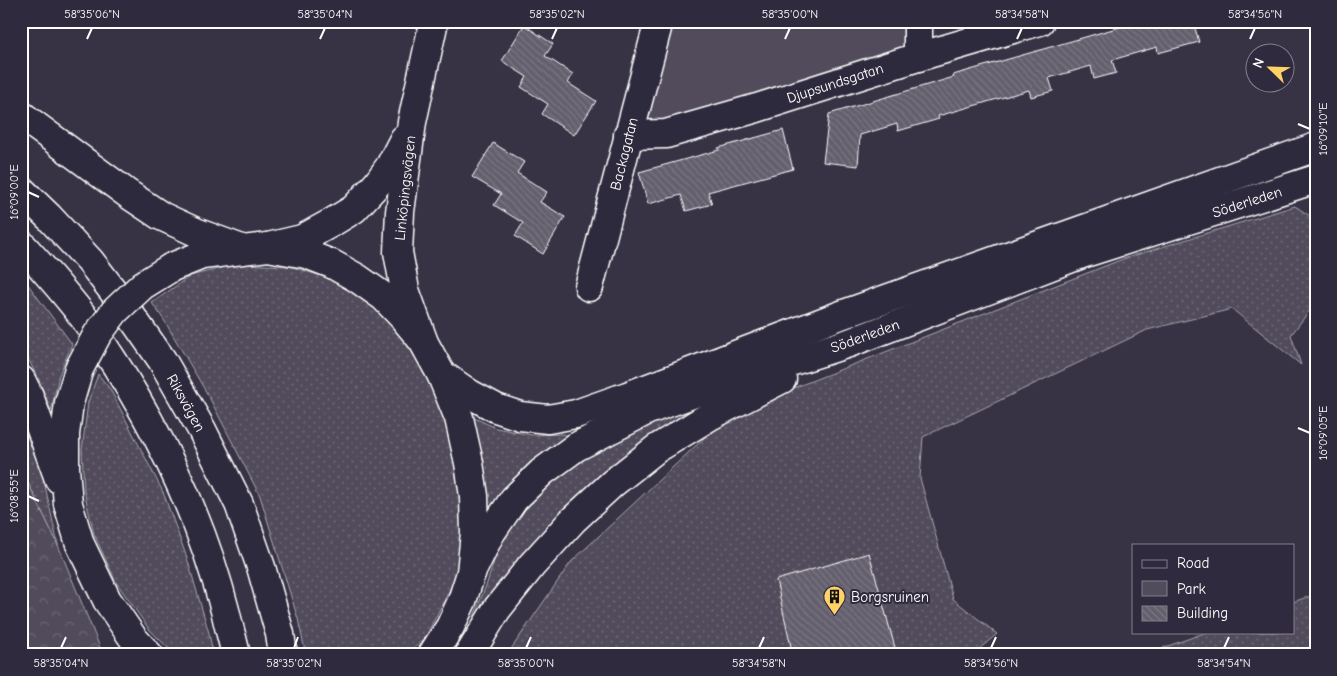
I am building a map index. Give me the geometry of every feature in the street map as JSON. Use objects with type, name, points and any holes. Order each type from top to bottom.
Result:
[{"type":"main road","name":"Linköpingsvägen","points":[[423,341],[405,290],[398,252],[400,212],[412,122],[434,21]]},
{"type":"main road","name":"Backagatan","points":[[589,286],[659,21]]},
{"type":"main road","points":[[918,21],[918,57]]},
{"type":"main road","name":"Djupsundsgatan","points":[[628,135],[666,134],[1040,21]]},
{"type":"main road","points":[[21,115],[161,216],[198,233],[257,249],[306,254],[332,264],[357,278],[384,297],[423,341],[441,374],[459,418],[473,488],[475,533],[472,574],[450,627],[432,655]]},
{"type":"main road","name":"Linköpingsvägen","points":[[257,249],[302,239],[354,208],[377,184],[390,166],[412,122]]},
{"type":"main road","name":"Söderleden","points":[[441,374],[470,394],[496,408],[520,416],[548,419],[576,414],[840,314],[1316,147]]},
{"type":"main road","name":"Söderleden","points":[[472,574],[490,534],[514,499],[542,472],[576,447],[648,410],[700,391],[849,343],[1082,254],[1316,180]]},
{"type":"main road","name":"Riksvägen","points":[[21,190],[90,261],[120,300],[162,360],[202,430],[239,504],[261,567],[280,634],[283,655]]},
{"type":"main road","points":[[21,244],[84,318],[125,380],[165,452],[197,523],[217,581],[236,655]]},
{"type":"main road","points":[[68,504],[64,468],[65,434],[69,403],[79,369],[97,335],[114,311],[143,285],[172,267],[202,254],[257,249]]},
{"type":"main road","points":[[469,655],[497,609],[532,564],[573,520],[620,477],[656,449],[710,416],[849,343]]},
{"type":"main road","points":[[21,380],[30,396],[80,544],[107,600],[140,649]]},
{"type":"green space","points":[[671,21],[908,21],[907,48],[645,129]]},
{"type":"green space","points":[[1295,206],[1316,220],[1316,307],[1310,310],[1291,335],[1301,365],[1232,309],[1147,330],[923,437],[920,478],[953,599],[997,634],[972,655],[507,655],[571,562],[732,412],[1123,259]]},
{"type":"green space","points":[[238,264],[289,266],[331,279],[381,312],[418,355],[452,423],[462,479],[463,537],[454,581],[425,638],[406,655],[306,655],[298,619],[260,496],[209,397],[152,303],[190,276]]},
{"type":"green space","points":[[21,275],[72,344],[59,375],[51,411],[39,380],[21,345]]},
{"type":"green space","points":[[98,374],[110,389],[163,492],[187,558],[209,633],[213,655],[175,655],[149,629],[116,582],[94,534],[84,491],[82,450],[88,402]]},
{"type":"green space","points":[[682,410],[694,411],[480,617],[473,619],[499,546],[525,506],[558,475],[605,443]]},
{"type":"green space","points":[[21,414],[37,449],[58,545],[21,468]]},
{"type":"green space","points":[[468,415],[496,428],[531,435],[564,434],[572,438],[486,517]]},
{"type":"green space","points":[[21,468],[58,545],[103,655],[21,655],[26,632],[21,607]]},
{"type":"green space","points":[[1316,594],[1316,655],[1143,655],[1201,634],[1294,634],[1294,602]]},
{"type":"building","points":[[1141,21],[1193,21],[1199,42],[1158,53],[1157,47],[1112,60],[1116,73],[1094,79],[1091,66],[1049,78],[1053,91],[1031,97],[1029,90],[938,116],[939,119],[898,131],[897,124],[860,135],[858,166],[823,162],[829,114],[954,77],[953,75]]},
{"type":"building","points":[[524,25],[553,44],[545,56],[573,74],[568,83],[596,101],[574,135],[542,114],[548,104],[521,87],[527,77],[502,61]]},
{"type":"building","points":[[783,130],[793,169],[708,192],[712,204],[686,211],[681,195],[648,204],[639,172]]},
{"type":"building","points":[[493,143],[524,162],[517,173],[547,192],[540,202],[565,217],[543,254],[515,236],[523,223],[494,205],[501,194],[472,177]]},
{"type":"building","name":"Borgsruinen","points":[[869,553],[897,655],[793,655],[776,580]]},
{"type":"place","name":"Borgsruinen","points":[[835,616]]}]
